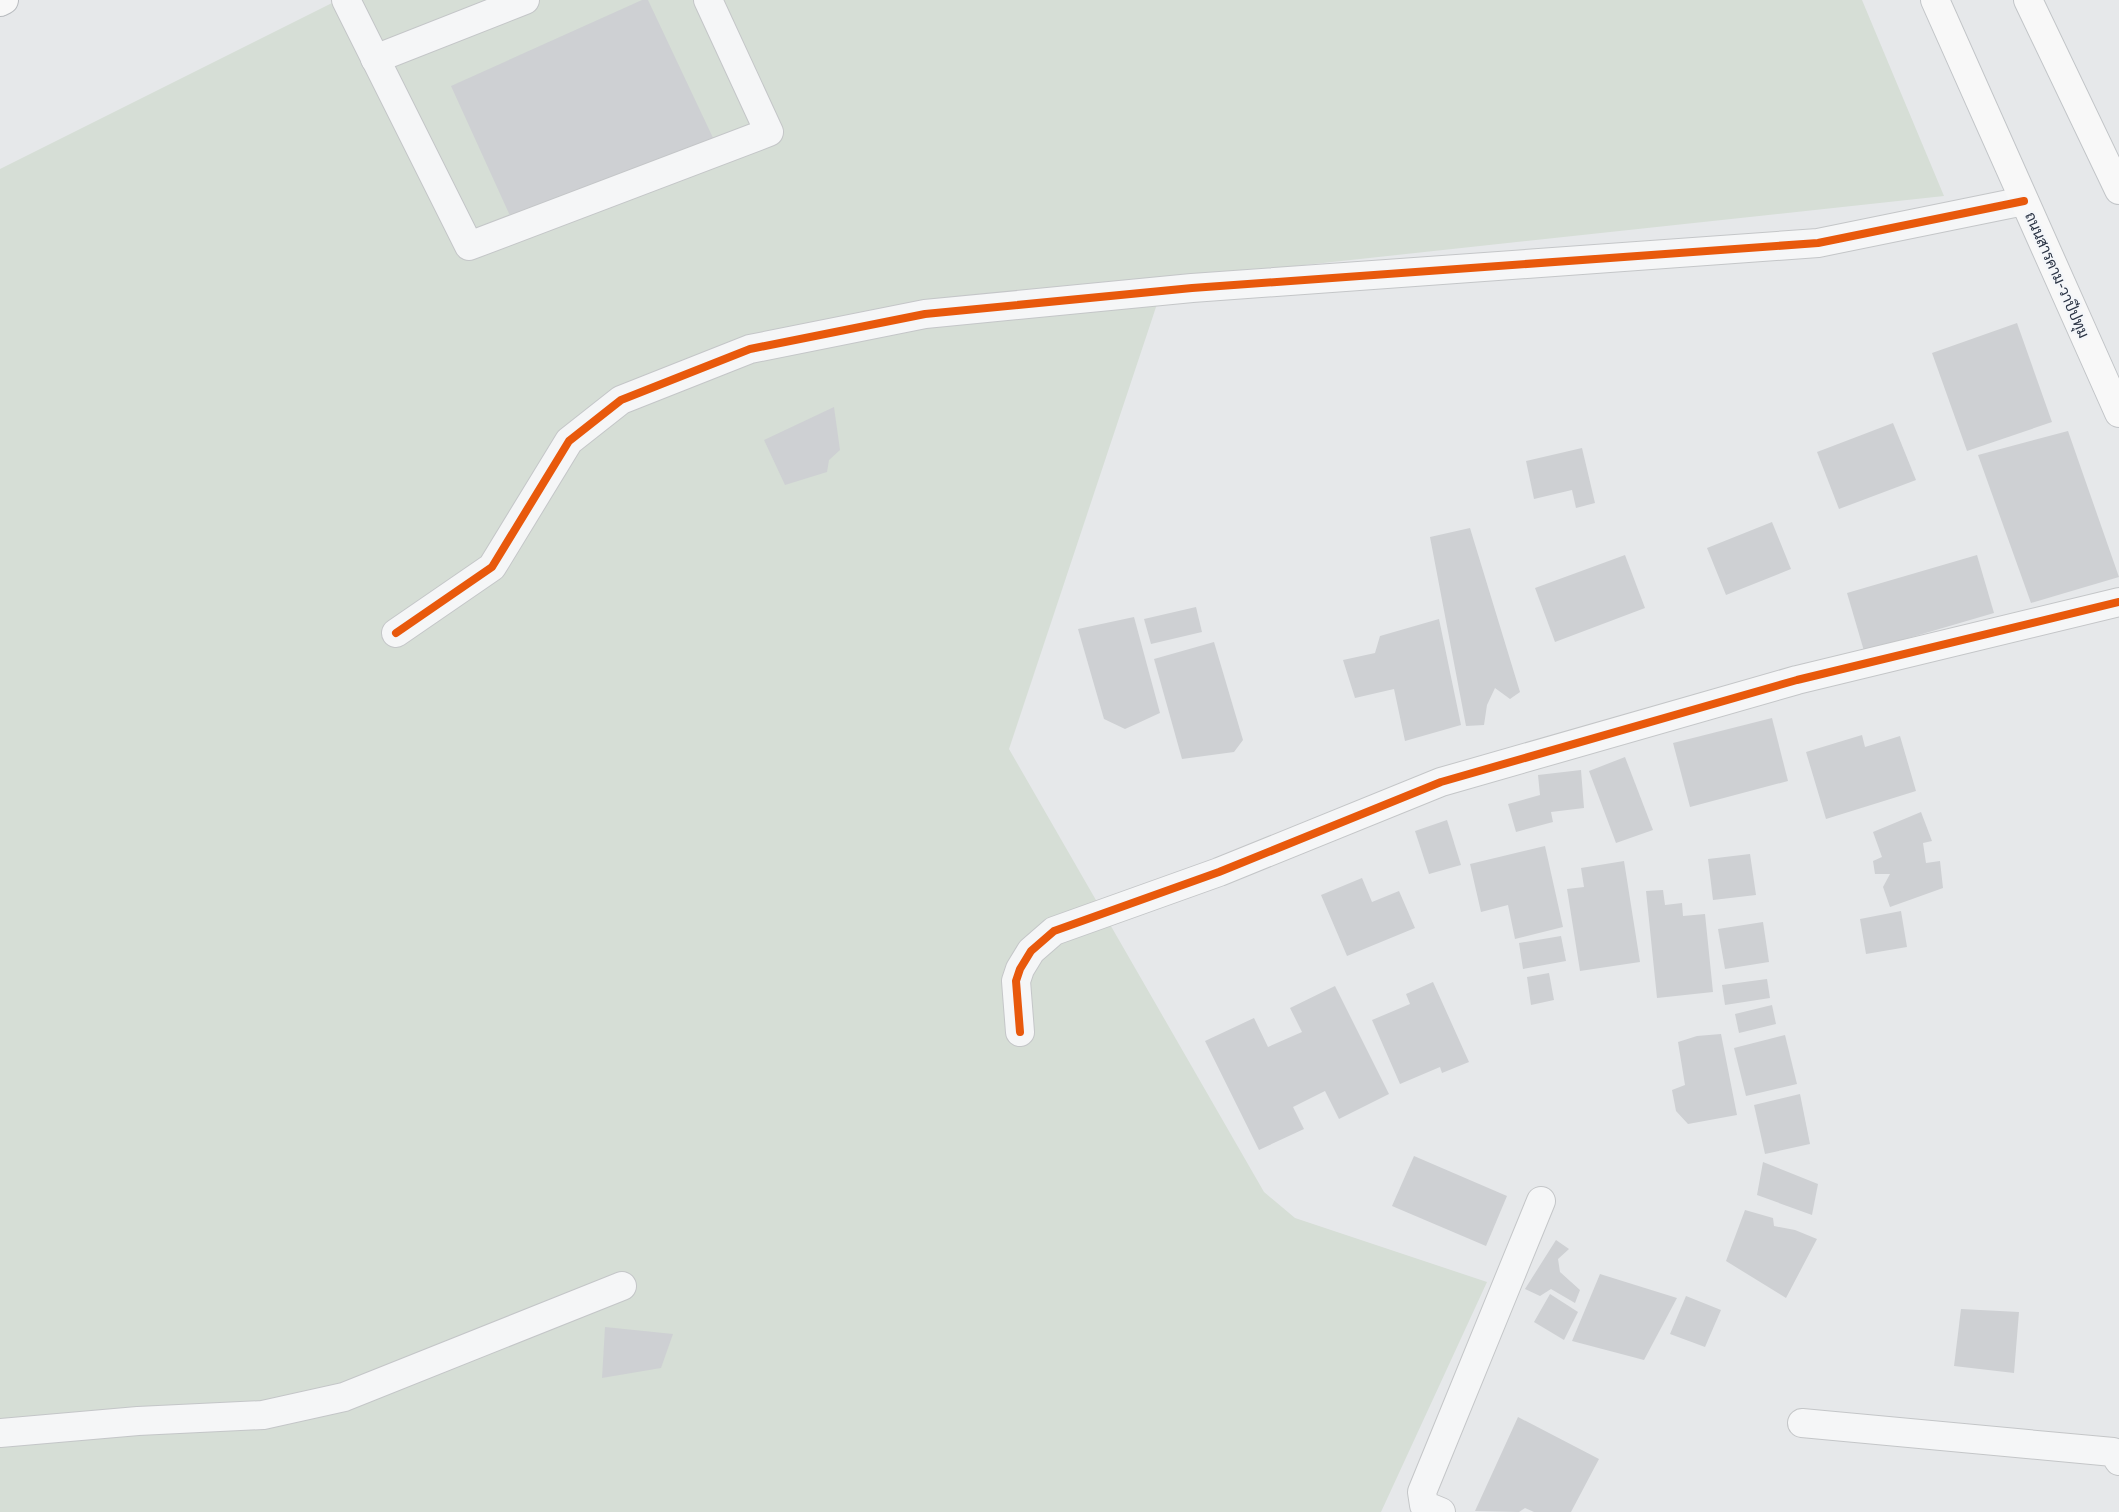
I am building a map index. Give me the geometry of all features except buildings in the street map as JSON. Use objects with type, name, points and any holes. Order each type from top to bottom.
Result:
[{"type":"main road","points":[[0,2],[4,0]]},
{"type":"main road","name":"ถนนสารคาม-วาปีปทุม","points":[[1935,0],[2119,413]]},
{"type":"main road","points":[[2028,0],[2119,190]]},
{"type":"street","points":[[346,0],[469,246],[769,132],[708,0]]},
{"type":"street","points":[[375,59],[525,0]]},
{"type":"street","points":[[396,634],[492,567],[569,441],[621,400],[750,349],[926,314],[1152,292],[1818,243],[2024,202]]},
{"type":"street","points":[[1020,1032],[1016,981],[1020,969],[1031,951],[1054,931],[1219,872],[1441,782],[1797,680],[2119,602]]},
{"type":"street","points":[[1441,1512],[1424,1504],[1422,1492],[1540,1201]]},
{"type":"street","points":[[0,1433],[138,1421],[263,1415],[344,1397],[622,1286]]},
{"type":"street","points":[[1802,1423],[2113,1452],[2119,1461]]},
{"type":"shaded area","points":[[338,0],[1862,0],[1944,196],[1165,280],[1009,749],[1264,1192],[1295,1218],[1487,1282],[1381,1512],[0,1512],[0,169]]},
{"type":"cycle path","points":[[396,633],[492,567],[569,441],[621,400],[750,349],[925,314],[1192,288],[1818,243],[2024,201]]},
{"type":"cycle path","points":[[1020,1032],[1016,981],[1020,969],[1031,951],[1054,931],[1219,872],[1441,782],[1797,680],[2119,602]]}]
